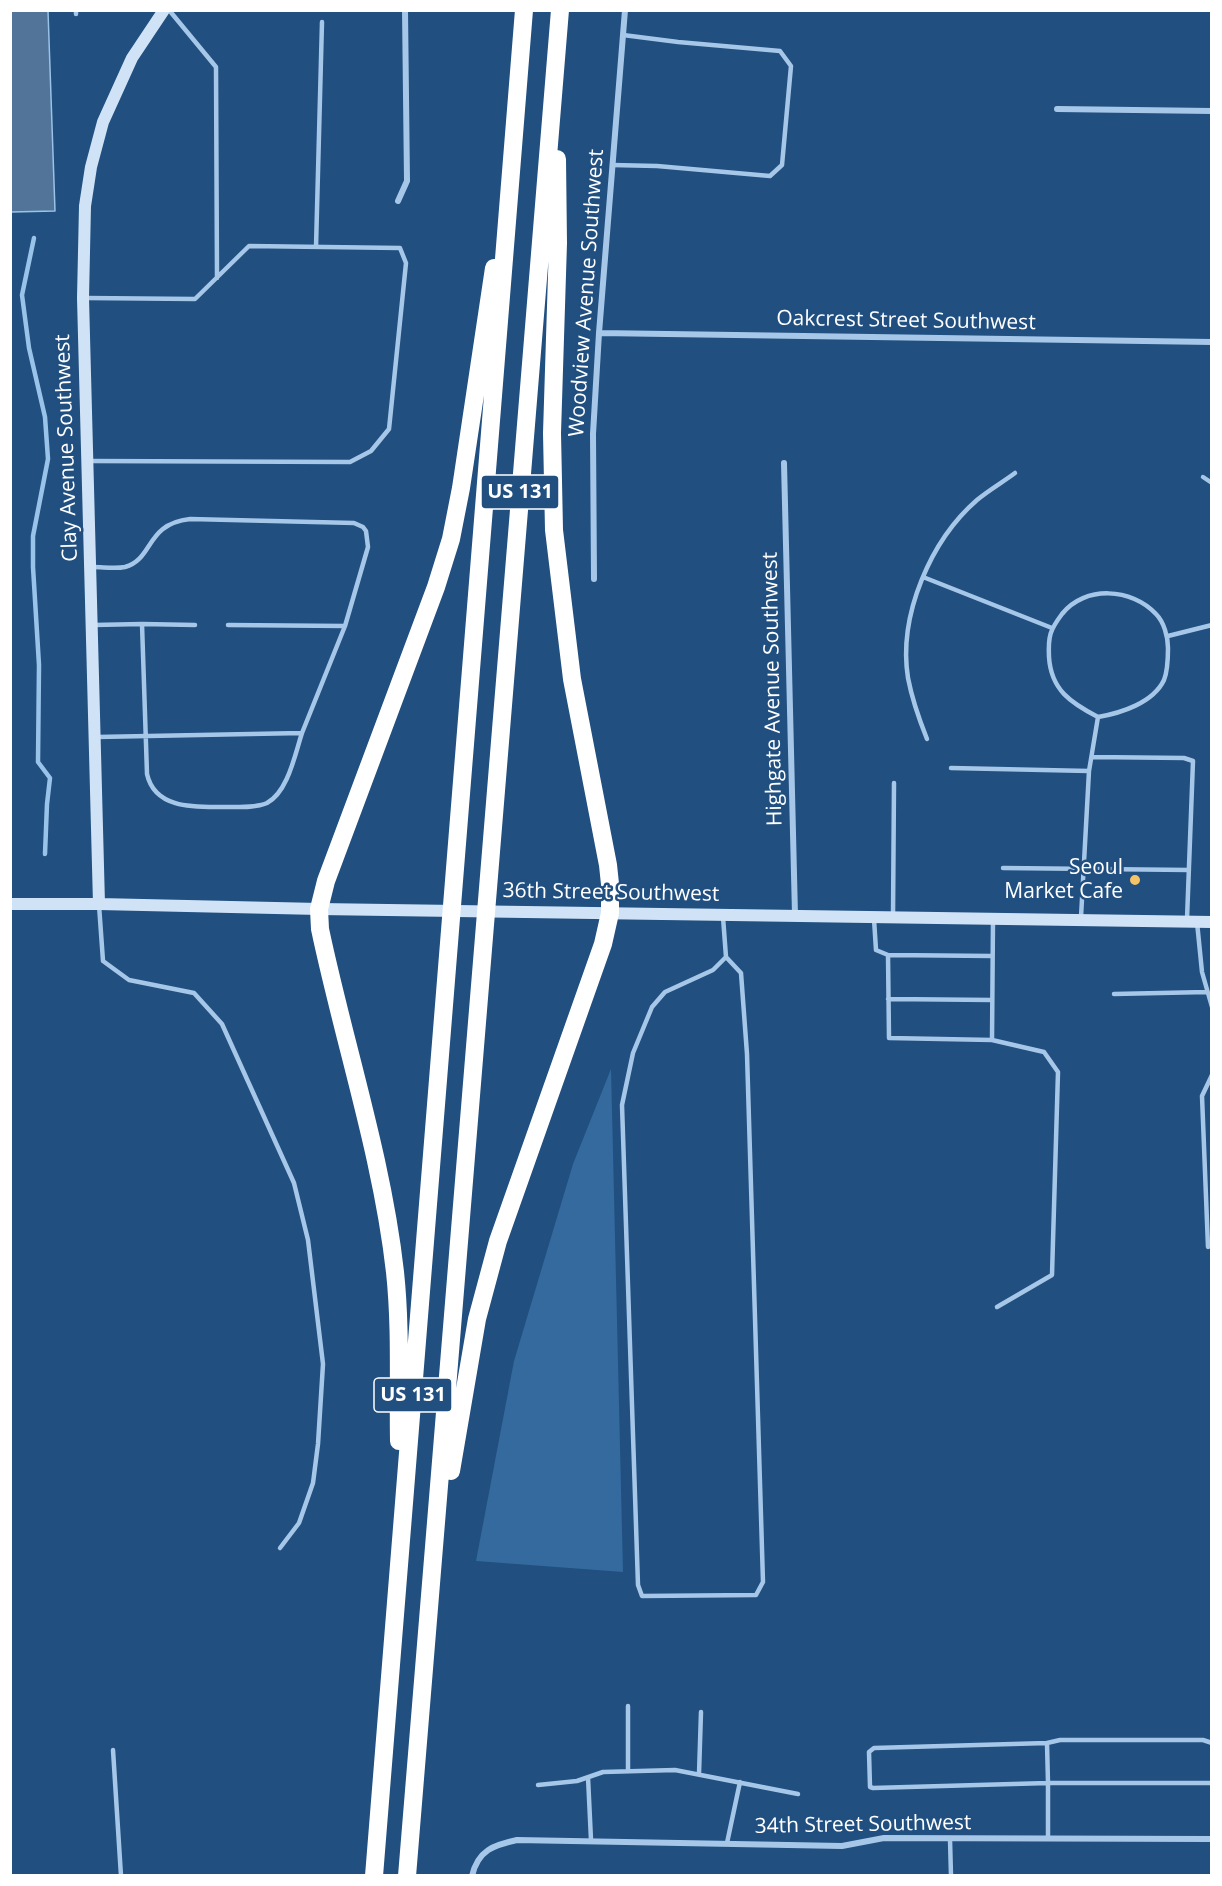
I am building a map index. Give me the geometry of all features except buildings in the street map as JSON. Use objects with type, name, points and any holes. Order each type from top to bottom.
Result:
[{"type":"highway","name":"US 131","points":[[374,1875],[524,10]]},
{"type":"highway","name":"US 131","points":[[407,1875],[560,10]]},
{"type":"highway","points":[[433,1567],[482,1297],[498,1240],[603,944],[610,913],[610,884],[605,846],[572,679],[554,530],[552,433],[558,243],[554,68]]},
{"type":"highway","points":[[400,1557],[398,1316],[395,1273],[377,1168],[322,939],[319,909],[326,881],[436,587],[451,539],[461,488],[516,129]]},
{"type":"street","name":"Clay Avenue Southwest","points":[[99,903],[83,298],[85,206],[91,167],[103,122],[132,58],[164,10]]},
{"type":"street","points":[[398,201],[407,181],[405,10]]},
{"type":"street","name":"Woodview Avenue Southwest","points":[[594,579],[593,434],[625,10]]},
{"type":"street","points":[[1057,109],[1212,111]]},
{"type":"street","name":"Oakcrest Street Southwest","points":[[599,333],[1212,342]]},
{"type":"street","name":"Highgate Avenue Southwest","points":[[784,463],[795,915]]},
{"type":"street","name":"36th Street Southwest","points":[[10,904],[99,903],[319,909],[1212,922]]},
{"type":"street","name":"34th Street Southwest","points":[[472,1875],[482,1854],[491,1848],[517,1840],[842,1846],[884,1838],[1212,1839]]},
{"type":"lane","points":[[169,10],[216,67],[217,278]]},
{"type":"lane","points":[[316,247],[322,22]]},
{"type":"lane","points":[[612,165],[657,166],[770,176],[782,165],[791,66],[780,51],[623,36]]},
{"type":"lane","points":[[83,298],[195,299],[249,246],[400,248],[406,263],[389,429],[371,451],[350,462],[87,461]]},
{"type":"lane","points":[[927,739],[914,703],[908,676],[907,640],[914,603],[932,555],[954,525],[977,500],[1015,473]]},
{"type":"lane","points":[[1203,477],[1212,483]]},
{"type":"lane","points":[[90,567],[124,567],[136,562],[155,535],[167,525],[179,520],[354,523],[366,531],[368,547],[345,626],[281,791],[267,803],[244,807],[192,807],[176,804],[159,795],[149,785],[142,624]]},
{"type":"lane","points":[[923,577],[1052,628]]},
{"type":"lane","points":[[1100,594],[1120,594],[1143,603],[1157,615],[1168,636],[1168,660],[1163,680],[1150,696],[1117,714],[1098,717],[1075,705],[1057,686],[1050,670],[1049,645],[1052,628],[1066,610],[1081,598],[1100,594]]},
{"type":"lane","points":[[92,625],[195,625]]},
{"type":"lane","points":[[228,625],[345,626]]},
{"type":"lane","points":[[1168,636],[1212,625]]},
{"type":"lane","points":[[1081,920],[1089,771],[1098,717]]},
{"type":"lane","points":[[94,737],[302,733]]},
{"type":"lane","points":[[1092,757],[1184,758],[1193,761],[1189,870],[1192,922],[1212,1007]]},
{"type":"lane","points":[[951,768],[1089,771]]},
{"type":"lane","points":[[893,917],[894,783]]},
{"type":"lane","points":[[1003,868],[1189,870]]},
{"type":"lane","points":[[99,903],[103,961],[129,980],[194,993],[222,1024],[294,1183],[308,1240],[323,1364],[313,1483],[299,1523],[280,1548]]},
{"type":"lane","points":[[723,915],[726,957],[741,973],[747,1054],[763,1582],[756,1595],[642,1596],[638,1585],[622,1105],[633,1053],[652,1007],[665,992],[713,970],[726,957]]},
{"type":"lane","points":[[874,916],[876,950],[888,955],[992,956]]},
{"type":"lane","points":[[992,1040],[993,919]]},
{"type":"lane","points":[[888,955],[888,1037],[891,1039],[992,1040],[1044,1052],[1058,1072],[1052,1275],[997,1307]]},
{"type":"lane","points":[[1114,994],[1207,992]]},
{"type":"lane","points":[[888,999],[992,1000]]},
{"type":"lane","points":[[1208,1247],[1202,1096],[1212,1075]]},
{"type":"lane","points":[[628,1706],[628,1771]]},
{"type":"lane","points":[[699,1774],[701,1712]]},
{"type":"lane","points":[[1212,1743],[1203,1740],[1060,1740],[1047,1743],[874,1748],[869,1752],[870,1787],[873,1788],[1048,1783],[1212,1783]]},
{"type":"lane","points":[[1047,1743],[1048,1838]]},
{"type":"lane","points":[[113,1750],[121,1875]]},
{"type":"lane","points":[[538,1785],[577,1781],[603,1772],[675,1770],[798,1794]]},
{"type":"lane","points":[[588,1777],[591,1840]]},
{"type":"lane","points":[[727,1843],[740,1782]]},
{"type":"lane","points":[[950,1839],[951,1875]]},
{"type":"shaded area","points":[[10,11],[48,11],[55,211],[11,212]]},
{"type":"shaded area","points":[[611,1069],[623,1572],[476,1561],[514,1361],[573,1164]]},
{"type":"waterway","points":[[34,238],[22,295],[29,348],[45,417],[48,459],[33,536],[39,665],[38,762],[50,778],[45,854]]},
{"type":"place","name":"Seoul Market Cafe","points":[[1135,880]]}]
